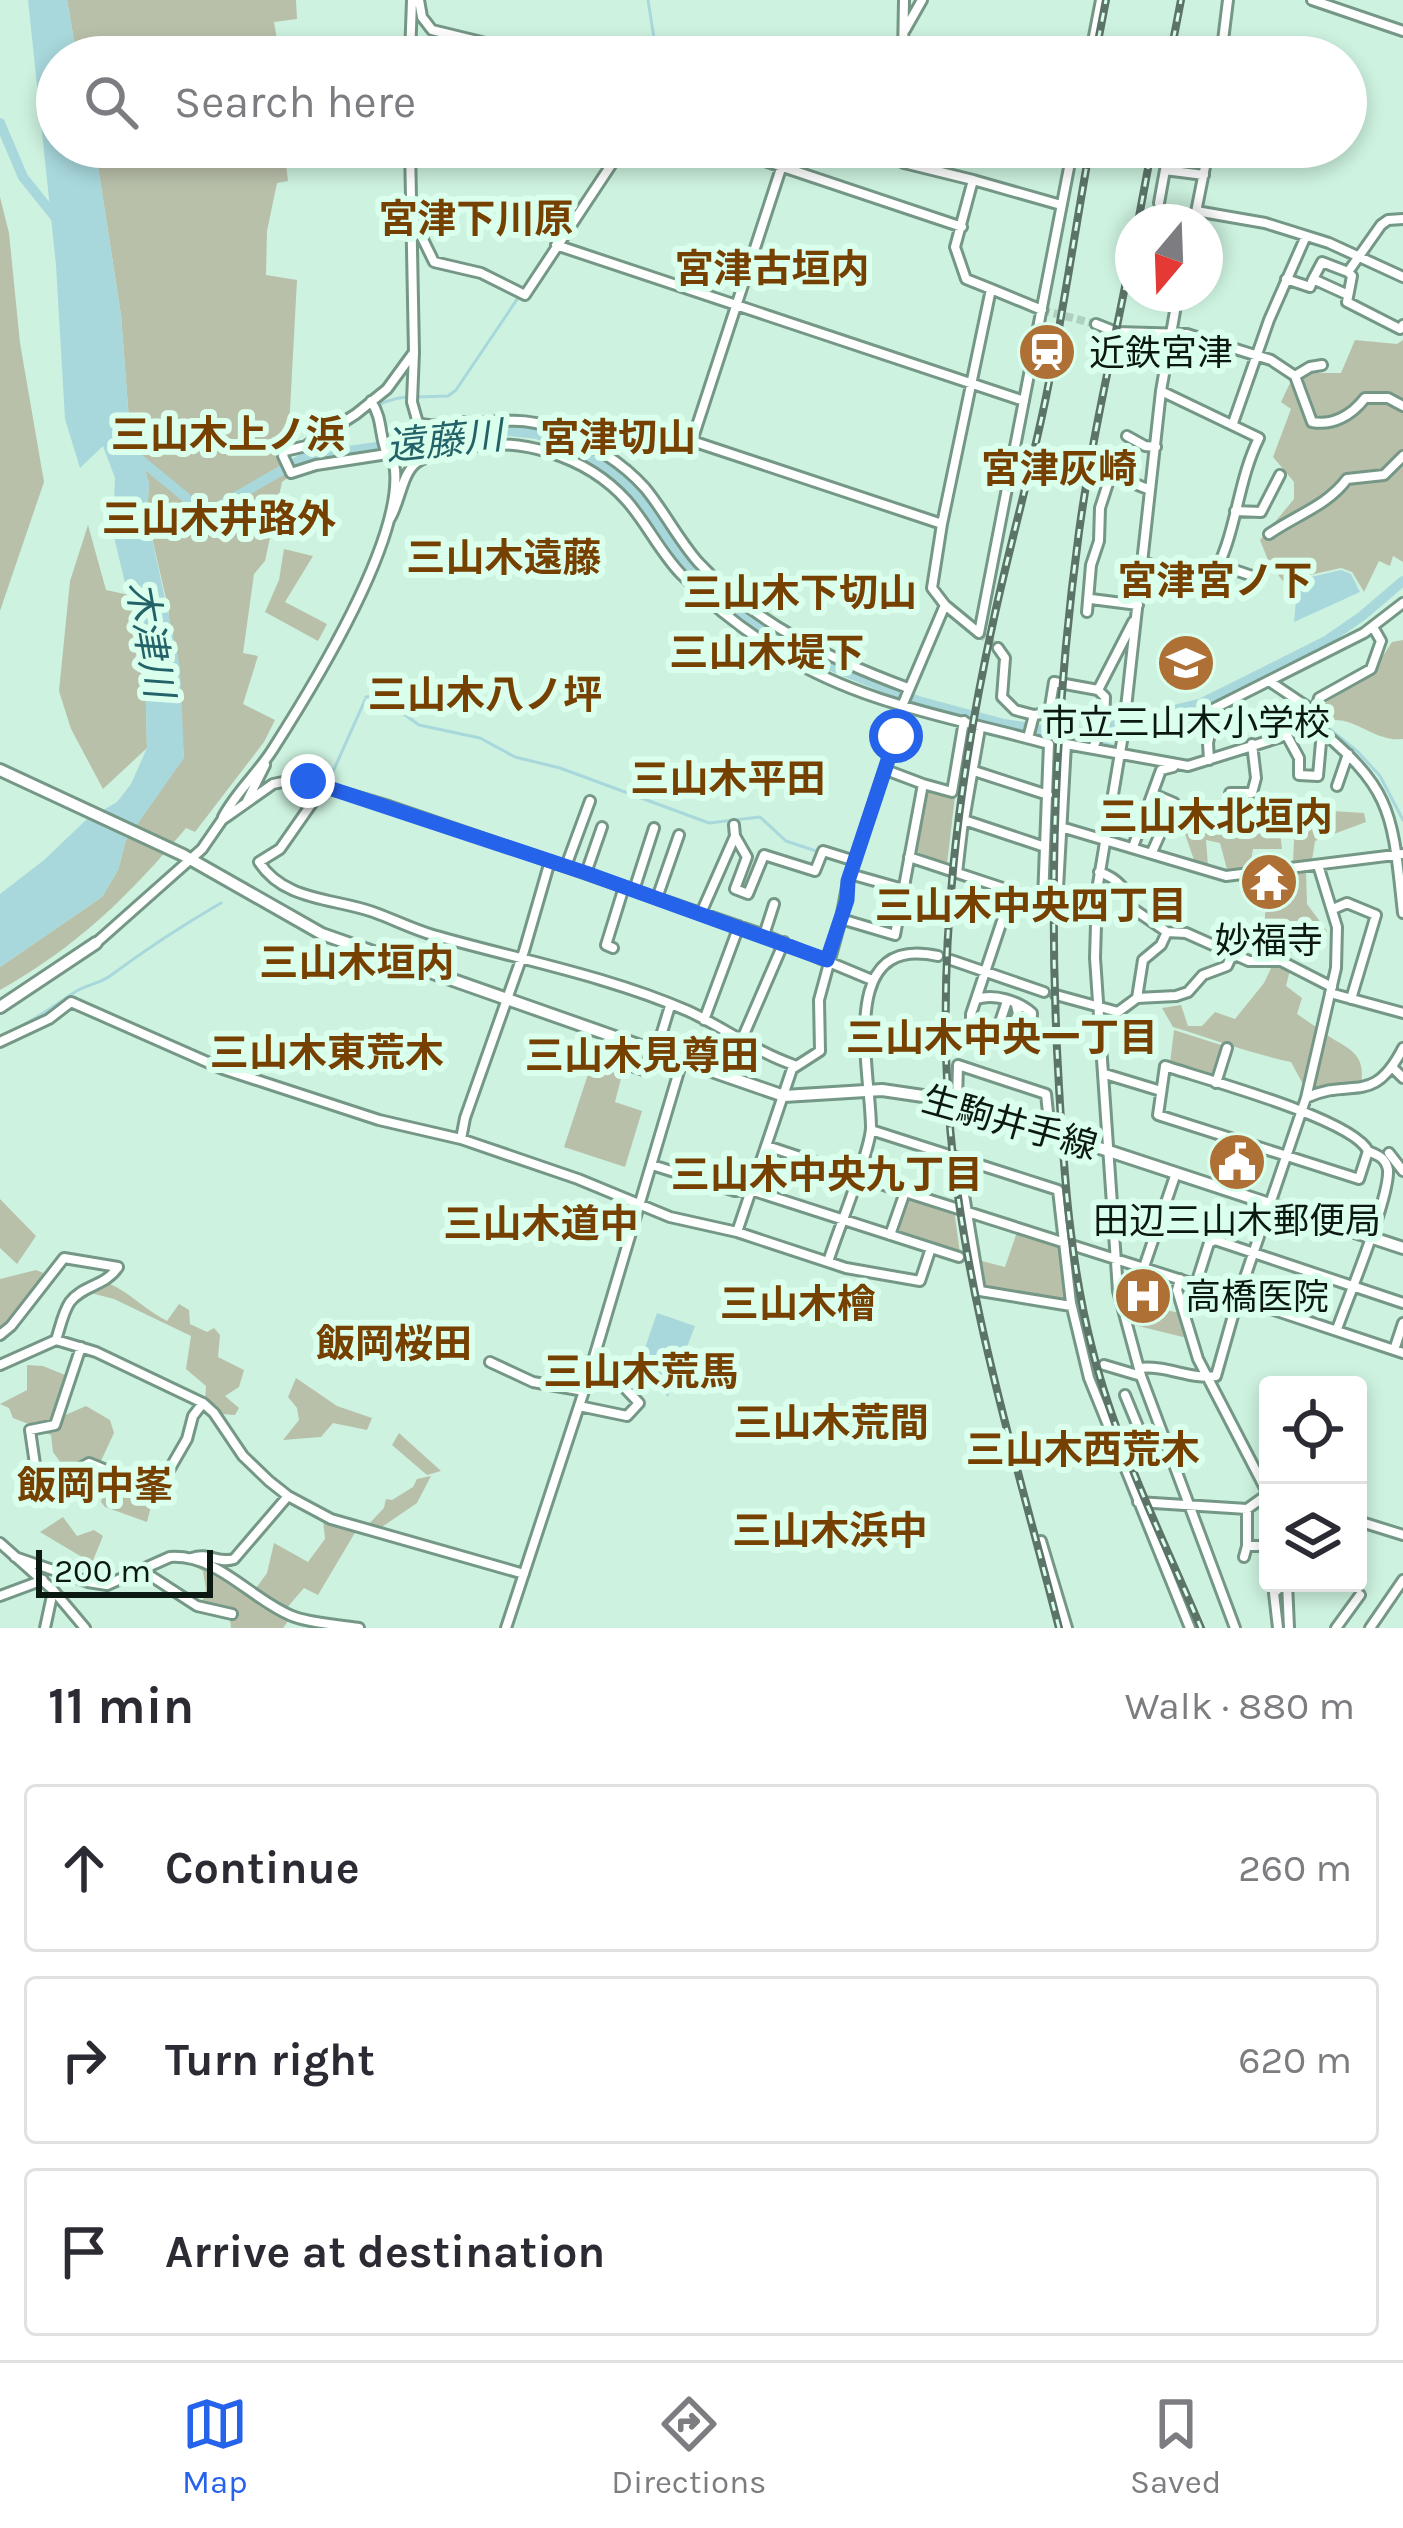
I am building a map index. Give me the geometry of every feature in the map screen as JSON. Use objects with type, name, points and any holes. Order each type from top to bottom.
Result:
[{"type":"main road","name":"生駒井手線","points":[[0,766],[189,854],[297,923],[654,1052],[784,1096],[901,1091],[957,1101],[1403,1248]]},
{"type":"main road","points":[[0,1007],[96,944]]},
{"type":"street","points":[[412,36],[415,0]]},
{"type":"street","points":[[415,0],[432,30],[457,36]]},
{"type":"street","points":[[903,36],[904,0]]},
{"type":"street","points":[[903,32],[922,0]]},
{"type":"street","points":[[1094,36],[1101,0]]},
{"type":"street","points":[[1224,36],[1228,0]]},
{"type":"street","points":[[1312,0],[1403,32]]},
{"type":"street","points":[[410,168],[412,399],[418,423],[464,424],[505,418],[536,422],[591,446],[646,489],[698,562],[762,619],[830,656],[908,689]]},
{"type":"street","points":[[411,217],[434,262],[481,274],[525,295],[608,168]]},
{"type":"street","points":[[780,168],[692,440],[942,524]]},
{"type":"street","points":[[787,168],[962,227]]},
{"type":"street","points":[[924,168],[1061,205]]},
{"type":"street","points":[[991,290],[932,588],[979,633],[1068,168]]},
{"type":"street","points":[[1198,204],[1205,168]]},
{"type":"street","points":[[1159,203],[1166,170],[1204,175]]},
{"type":"street","points":[[973,180],[955,247],[966,279],[1042,310]]},
{"type":"street","points":[[1223,216],[1236,215],[1306,236],[1403,277]]},
{"type":"street","points":[[1348,272],[1388,220],[1403,219]]},
{"type":"street","points":[[1233,423],[1306,236]]},
{"type":"street","points":[[556,244],[1024,401]]},
{"type":"street","points":[[1286,279],[1310,287],[1322,262],[1348,272],[1352,276],[1347,302],[1403,326]]},
{"type":"street","points":[[1313,279],[1346,294]]},
{"type":"street","points":[[1174,312],[1161,391],[1124,726],[1094,916],[1097,1008],[1118,1292],[1151,1404],[1235,1628]]},
{"type":"street","points":[[1096,324],[1116,332],[1187,334],[1258,355],[1295,376],[1312,422],[1337,420],[1356,410],[1365,398],[1388,398],[1403,406]]},
{"type":"street","points":[[387,454],[291,473],[283,456],[327,434],[387,389],[414,352]]},
{"type":"street","points":[[1295,376],[1322,365]]},
{"type":"street","points":[[1142,562],[1210,581],[1220,565],[1259,438],[1161,391]]},
{"type":"street","points":[[371,401],[381,416],[394,471],[389,520]]},
{"type":"street","points":[[464,424],[467,445]]},
{"type":"street","points":[[1127,436],[1156,447]]},
{"type":"street","points":[[247,801],[354,602],[415,464],[467,445],[526,446],[596,477],[623,496],[683,576],[788,658],[904,706],[1049,744],[1045,902],[909,857]]},
{"type":"street","points":[[1269,534],[1294,516],[1333,499],[1347,479],[1384,475],[1403,457]]},
{"type":"street","points":[[1087,612],[1100,508],[1111,474],[1151,490]]},
{"type":"street","points":[[1235,511],[1261,512],[1280,475]]},
{"type":"street","points":[[1220,565],[1258,578]]},
{"type":"street","points":[[1090,599],[1138,605]]},
{"type":"street","points":[[1124,726],[1186,721],[1215,709],[1373,627],[1403,603]]},
{"type":"street","points":[[324,786],[280,849],[259,862],[297,895],[341,901],[425,933],[670,1006],[766,1055],[794,1065],[808,1062],[820,1051],[819,1000],[850,874],[908,689],[945,605]]},
{"type":"street","points":[[1098,690],[1137,617]]},
{"type":"street","points":[[1133,847],[1161,770],[1209,760],[1286,734],[1313,717],[1319,698],[1371,669],[1382,641],[1373,627]]},
{"type":"street","points":[[998,648],[1005,658],[1002,697],[1015,710],[1048,713],[1054,682],[1098,690],[1105,697],[1104,722],[1093,748]]},
{"type":"street","points":[[1269,681],[1313,717],[1378,788],[1399,826],[1403,914]]},
{"type":"street","points":[[1209,760],[1215,709]]},
{"type":"street","points":[[1028,738],[1034,715]]},
{"type":"street","points":[[886,770],[952,792],[964,721]]},
{"type":"street","points":[[957,873],[980,728]]},
{"type":"street","points":[[1286,734],[1299,758],[1299,775],[1318,776],[1322,730]]},
{"type":"street","points":[[1094,916],[1058,906],[1066,744],[1178,764]]},
{"type":"street","points":[[1230,793],[1252,793],[1256,778],[1252,745]]},
{"type":"street","points":[[96,944],[222,820],[271,753]]},
{"type":"street","points":[[1337,786],[1348,754]]},
{"type":"street","points":[[971,770],[1048,795]]},
{"type":"street","points":[[222,820],[286,779],[324,786],[739,926],[872,980]]},
{"type":"street","points":[[841,919],[895,935],[923,784]]},
{"type":"street","points":[[1152,852],[1174,803],[1153,794]]},
{"type":"street","points":[[566,866],[590,801]]},
{"type":"street","points":[[964,820],[1045,847]]},
{"type":"street","points":[[586,873],[602,827]]},
{"type":"street","points":[[1061,827],[1226,876],[1400,853]]},
{"type":"street","points":[[613,948],[605,945],[654,828]]},
{"type":"street","points":[[700,913],[735,830],[747,856],[735,889],[748,894],[764,854],[814,871],[823,851],[855,861]]},
{"type":"street","points":[[657,898],[679,835]]},
{"type":"street","points":[[461,1139],[550,861]]},
{"type":"street","points":[[1104,1365],[1140,1372],[1168,1367],[1216,1376],[1306,1098],[1331,990],[1339,945],[1318,865]]},
{"type":"street","points":[[1099,872],[1130,895],[1132,908],[1167,932],[1186,933],[1250,961],[1281,961],[1351,999],[1403,1013]]},
{"type":"street","points":[[850,874],[903,889]]},
{"type":"street","points":[[977,999],[988,995],[1032,1013],[1031,1031],[1019,1039],[971,1020],[977,999],[1012,891]]},
{"type":"street","points":[[1333,909],[1347,903],[1376,915],[1351,999]]},
{"type":"street","points":[[764,935],[774,904]]},
{"type":"street","points":[[704,1020],[739,926]]},
{"type":"street","points":[[1137,998],[1143,960],[1161,945],[1167,932]]},
{"type":"street","points":[[726,1076],[784,942]]},
{"type":"street","points":[[1056,995],[1118,1012],[1137,998],[1188,992],[1203,975],[1227,966],[1233,953]]},
{"type":"street","points":[[828,1262],[871,1130],[866,1000],[872,980],[881,968],[903,955],[938,956]]},
{"type":"street","points":[[951,960],[1044,992]]},
{"type":"street","points":[[986,972],[988,995]]},
{"type":"street","points":[[0,1042],[49,1019],[70,1002],[223,1069],[379,1120],[461,1139],[670,1217],[737,1232],[828,1262],[920,1281],[931,1248]]},
{"type":"street","points":[[1002,1033],[1018,1014],[1011,1002]]},
{"type":"street","points":[[626,1064],[644,1070],[670,1006]]},
{"type":"street","points":[[1216,1083],[1227,1048]]},
{"type":"street","points":[[1306,1098],[1359,1090],[1382,1079],[1403,1048]]},
{"type":"street","points":[[506,1628],[584,1391],[682,1061]]},
{"type":"street","points":[[737,1232],[794,1065]]},
{"type":"street","points":[[957,1101],[958,1065],[1046,1094],[1050,1132]]},
{"type":"street","points":[[1165,1066],[1348,1131],[1368,1151],[1359,1179],[1158,1114],[1161,1090],[1165,1066]]},
{"type":"street","points":[[1393,1068],[1403,1078]]},
{"type":"street","points":[[1105,1074],[1161,1090]]},
{"type":"street","points":[[871,1130],[1058,1190],[1071,1306],[1089,1378],[1190,1628]]},
{"type":"street","points":[[767,1146],[1399,1351],[1403,1323]]},
{"type":"street","points":[[1337,1329],[1383,1195],[1388,1167],[1383,1158],[1368,1151]]},
{"type":"street","points":[[1389,1153],[1403,1171]]},
{"type":"street","points":[[958,1158],[980,1291],[1071,1306]]},
{"type":"street","points":[[652,1165],[735,1190],[751,1190],[958,1257]]},
{"type":"street","points":[[1144,1268],[1176,1173]]},
{"type":"street","points":[[890,1235],[905,1192]]},
{"type":"street","points":[[1196,1284],[1209,1243],[1215,1240],[1403,1303]]},
{"type":"street","points":[[0,1335],[64,1258],[118,1268],[110,1280],[70,1302],[56,1340]]},
{"type":"street","points":[[1137,1502],[1246,1509],[1268,1494],[1189,1334],[1177,1290],[1180,1280]]},
{"type":"street","points":[[0,1365],[56,1340],[81,1346],[203,1403],[243,1456],[288,1496],[359,1529],[524,1574]]},
{"type":"street","points":[[81,1346],[55,1425],[31,1430],[37,1478],[44,1487],[89,1462],[159,1490],[203,1403]]},
{"type":"street","points":[[490,1363],[533,1382],[584,1391]]},
{"type":"street","points":[[579,1406],[627,1416],[639,1403],[623,1386],[587,1380]]},
{"type":"street","points":[[1125,1395],[1149,1451],[1164,1439]]},
{"type":"street","points":[[1130,1406],[1151,1404]]},
{"type":"street","points":[[190,1558],[206,1554],[224,1561],[234,1559],[288,1496]]},
{"type":"street","points":[[1244,1557],[1246,1509]]},
{"type":"street","points":[[1367,1524],[1403,1535]]},
{"type":"street","points":[[1041,1541],[1067,1628]]},
{"type":"street","points":[[0,1543],[43,1580],[85,1628]]},
{"type":"street","points":[[1247,1546],[1259,1546]]},
{"type":"street","points":[[15,1556],[100,1584],[170,1557],[190,1558],[208,1564],[291,1616],[359,1628]]},
{"type":"street","points":[[142,1570],[197,1606],[232,1614]]},
{"type":"street","points":[[0,1596],[43,1580]]},
{"type":"street","points":[[1370,1628],[1403,1580]]},
{"type":"street","points":[[45,1628],[53,1590]]},
{"type":"street","points":[[1275,1592],[1278,1628]]},
{"type":"street","points":[[1287,1592],[1289,1628]]},
{"type":"street","points":[[1336,1628],[1360,1595]]},
{"type":"green space","points":[[67,0],[296,0],[297,19],[274,22],[276,36],[73,36]]},
{"type":"green space","points":[[98,168],[286,168],[288,181],[277,183],[267,231],[266,275],[297,280],[288,447],[284,448],[290,476],[282,482],[265,561],[254,574],[243,653],[258,656],[243,704],[275,720],[264,742],[195,832],[186,828],[101,918],[54,956],[0,990],[0,967],[102,897],[118,870],[126,840],[184,757],[168,607],[147,516],[149,483],[129,420],[121,315]]},
{"type":"green space","points":[[0,197],[44,482],[0,611]]},
{"type":"green space","points":[[1355,340],[1397,344],[1403,340],[1403,562],[1393,556],[1390,566],[1379,561],[1364,592],[1352,572],[1341,568],[1283,581],[1260,540],[1294,499],[1294,482],[1273,457],[1291,409],[1281,402],[1289,385],[1310,367],[1317,373],[1341,373]]},
{"type":"green space","points":[[88,525],[106,590],[129,595],[145,666],[147,748],[103,789],[71,729],[59,691],[70,581]]},
{"type":"green space","points":[[284,549],[313,556],[285,602],[327,624],[318,641],[265,612],[279,580]]},
{"type":"green space","points":[[1403,640],[1403,739],[1331,720],[1319,707],[1371,674],[1392,642]]},
{"type":"green space","points":[[928,786],[955,796],[947,864],[913,850]]},
{"type":"green space","points":[[1315,810],[1364,813],[1366,822],[1315,841],[1312,860],[1293,864],[1295,817],[1311,820]]},
{"type":"green space","points":[[1278,816],[1282,849],[1253,849],[1249,872],[1228,873],[1220,843],[1206,840],[1208,866],[1195,863],[1183,828]]},
{"type":"green space","points":[[1306,871],[1307,904],[1327,931],[1322,949],[1285,954],[1265,942],[1265,914],[1280,877]]},
{"type":"green space","points":[[1272,966],[1290,970],[1286,986],[1302,998],[1297,1014],[1319,1029],[1305,1088],[1291,1062],[1173,1027],[1162,1008],[1181,1005],[1188,1026],[1202,1026],[1215,1012],[1235,1019]]},
{"type":"green space","points":[[1174,1030],[1224,1046],[1214,1079],[1170,1063]]},
{"type":"green space","points":[[1324,1033],[1358,1058],[1361,1084],[1311,1089]]},
{"type":"green space","points":[[594,1056],[624,1067],[615,1102],[642,1111],[625,1167],[564,1147]]},
{"type":"green space","points":[[908,1196],[954,1210],[960,1253],[895,1235]]},
{"type":"green space","points":[[0,1199],[36,1236],[17,1264],[0,1248]]},
{"type":"green space","points":[[1017,1232],[1063,1246],[1071,1303],[983,1287],[978,1260],[1005,1267]]},
{"type":"green space","points":[[36,1270],[46,1274],[0,1332],[0,1279]]},
{"type":"green space","points":[[108,1283],[167,1321],[179,1304],[189,1310],[190,1324],[207,1332],[214,1328],[220,1335],[218,1357],[244,1370],[239,1387],[225,1396],[239,1408],[235,1415],[220,1414],[205,1401],[206,1386],[186,1369],[191,1336],[114,1299],[87,1292]]},
{"type":"green space","points":[[1129,1302],[1180,1313],[1187,1338],[1134,1325]]},
{"type":"green space","points":[[27,1365],[70,1377],[51,1426],[13,1418],[9,1408],[0,1404],[27,1390]]},
{"type":"green space","points":[[296,1378],[337,1406],[372,1418],[367,1430],[333,1423],[321,1437],[283,1440],[299,1420],[288,1397]]},
{"type":"green space","points":[[86,1406],[110,1420],[114,1433],[100,1463],[80,1462],[48,1485],[38,1477],[63,1466],[53,1452],[51,1435],[40,1431],[54,1431],[63,1416]]},
{"type":"green space","points":[[399,1433],[441,1471],[427,1475],[392,1445]]},
{"type":"green space","points":[[108,1472],[154,1494],[147,1522],[101,1502]]},
{"type":"green space","points":[[431,1476],[417,1503],[376,1531],[365,1528],[384,1508],[386,1499],[413,1487],[417,1479]]},
{"type":"green space","points":[[63,1517],[77,1536],[94,1530],[103,1536],[92,1563],[40,1532]]},
{"type":"green space","points":[[323,1519],[356,1531],[318,1595],[304,1588],[285,1610],[254,1591],[267,1573],[274,1543],[308,1562],[325,1539]]},
{"type":"green space","points":[[193,1561],[208,1565],[291,1617],[283,1628],[231,1628],[229,1610],[202,1603],[203,1571]]},
{"type":"water","name":"木津川","points":[[28,0],[67,0],[73,36],[36,36],[36,76]]},
{"type":"water","name":"木津川","points":[[46,168],[98,168],[121,315],[129,420],[149,483],[147,516],[180,667],[184,758],[126,840],[118,870],[102,897],[0,967],[0,894],[86,820],[117,802],[147,748],[145,666],[113,533],[115,478],[103,446],[80,468],[65,419]]},
{"type":"water","points":[[1341,570],[1351,574],[1360,592],[1294,622],[1298,580]]},
{"type":"water","points":[[657,1313],[695,1326],[668,1397],[637,1371]]},
{"type":"waterway","points":[[648,0],[654,36]]},
{"type":"waterway","points":[[0,123],[23,177],[59,222]]},
{"type":"waterway","points":[[416,397],[448,396],[456,390],[555,243]]},
{"type":"waterway","points":[[305,457],[366,411],[407,397]]},
{"type":"waterway","name":"遠藤川","points":[[132,453],[201,510],[218,507],[305,457],[498,430],[537,434],[611,472],[638,496],[680,558],[715,592],[750,621],[809,657],[918,701],[1004,724],[1062,733],[1091,731],[1202,703],[1326,641],[1403,581]]},
{"type":"waterway","points":[[1255,677],[1309,712]]},
{"type":"waterway","points":[[366,697],[379,696],[419,725],[480,738],[515,757],[560,768],[709,823],[760,817],[786,841],[816,851]]},
{"type":"waterway","points":[[327,785],[365,700]]},
{"type":"waterway","points":[[1276,735],[1308,713]]},
{"type":"waterway","points":[[1316,718],[1380,776],[1403,820]]},
{"type":"waterway","points":[[1070,733],[1116,747]]},
{"type":"waterway","points":[[1213,754],[1250,743]]},
{"type":"waterway","points":[[1125,750],[1151,756]]},
{"type":"waterway","points":[[377,806],[516,854]]},
{"type":"waterway","points":[[314,893],[368,907]]},
{"type":"waterway","points":[[0,1036],[106,979],[221,903]]},
{"type":"waterway","points":[[394,916],[441,934]]},
{"type":"waterway","points":[[462,939],[523,954]]},
{"type":"waterway","points":[[62,1002],[164,1047]]},
{"type":"waterway","points":[[452,1141],[585,1186]]},
{"type":"tunnel","points":[[1042,310],[1096,324]]},
{"type":"tunnel","points":[[979,633],[998,648]]},
{"type":"railway","points":[[1099,36],[1106,0]]},
{"type":"railway","points":[[1174,36],[1181,0]]},
{"type":"railway","points":[[1059,1628],[993,1373],[966,1244],[949,1114],[946,989],[954,864],[970,741],[1046,397],[1086,168]]},
{"type":"railway","points":[[1141,204],[1148,168]]},
{"type":"railway","points":[[1120,312],[1084,496],[1064,670],[1054,879],[1059,1087],[1073,1251],[1092,1348],[1127,1455],[1201,1628]]},
{"type":"place","name":"近鉄宮津","points":[[1047,352]]},
{"type":"place","name":"市立三山木小学校","points":[[1186,663]]},
{"type":"place","name":"妙福寺","points":[[1269,882]]},
{"type":"place","name":"田辺三山木郵便局","points":[[1237,1162]]},
{"type":"place","name":"高橋医院","points":[[1143,1296]]},
{"type":"district","name":"宮津下川原","points":[[476,218]]},
{"type":"district","name":"宮津古垣内","points":[[772,268]]},
{"type":"district","name":"三山木上ノ浜","points":[[228,434]]},
{"type":"district","name":"宮津切山","points":[[618,437]]},
{"type":"district","name":"宮津灰崎","points":[[1059,468]]},
{"type":"district","name":"三山木井路外","points":[[219,518]]},
{"type":"district","name":"三山木遠藤","points":[[504,557]]},
{"type":"district","name":"宮津宮ノ下","points":[[1215,580]]},
{"type":"district","name":"三山木下切山","points":[[800,592]]},
{"type":"district","name":"三山木堤下","points":[[767,652]]},
{"type":"district","name":"三山木八ノ坪","points":[[485,694]]},
{"type":"district","name":"三山木平田","points":[[728,778]]},
{"type":"district","name":"三山木北垣内","points":[[1216,816]]},
{"type":"district","name":"三山木中央四丁目","points":[[1031,905]]},
{"type":"district","name":"三山木垣内","points":[[357,962]]},
{"type":"district","name":"三山木中央一丁目","points":[[1002,1037]]},
{"type":"district","name":"三山木東荒木","points":[[327,1052]]},
{"type":"district","name":"三山木見尊田","points":[[642,1055]]},
{"type":"district","name":"三山木中央九丁目","points":[[827,1174]]},
{"type":"district","name":"三山木道中","points":[[541,1223]]},
{"type":"district","name":"三山木檜","points":[[798,1303]]},
{"type":"district","name":"飯岡桜田","points":[[394,1343]]},
{"type":"district","name":"三山木荒馬","points":[[641,1371]]},
{"type":"district","name":"三山木荒間","points":[[831,1422]]},
{"type":"district","name":"三山木西荒木","points":[[1083,1449]]},
{"type":"district","name":"飯岡中峯","points":[[95,1485]]},
{"type":"district","name":"三山木浜中","points":[[830,1530]]},
{"type":"route","points":[[308,781],[586,873],[827,960],[896,736]]}]
